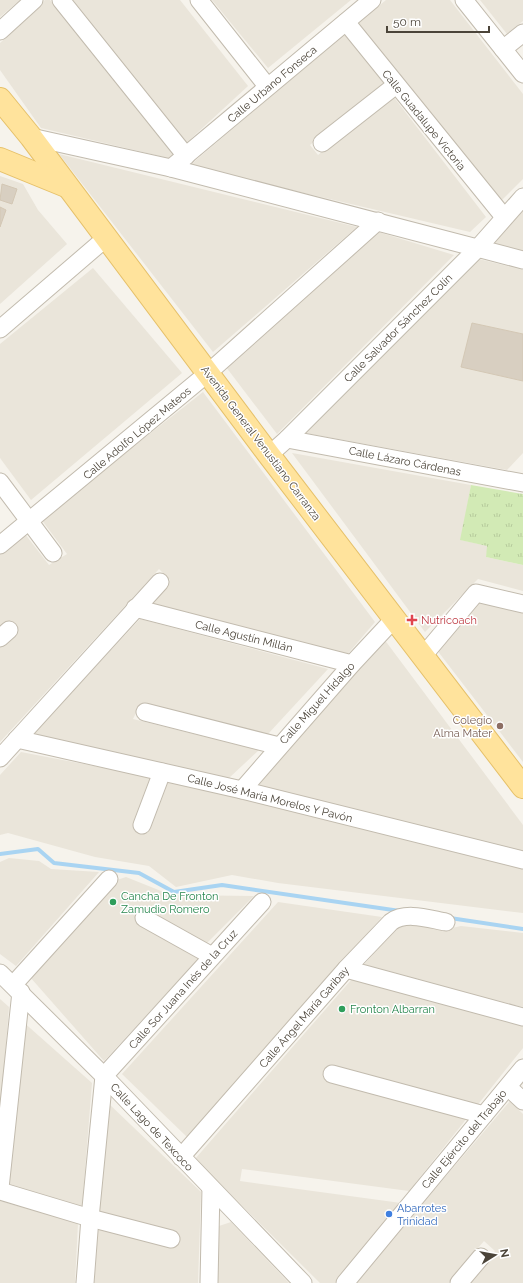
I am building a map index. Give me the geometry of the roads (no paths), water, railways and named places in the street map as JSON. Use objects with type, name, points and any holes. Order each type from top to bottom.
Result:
[{"type":"main road","name":"Avenida General Venustiano Carranza","points":[[0,99],[31,138],[268,454],[523,787]]},
{"type":"main road","points":[[0,159],[66,186]]},
{"type":"street","points":[[0,31],[34,0]]},
{"type":"street","points":[[61,0],[186,156]]},
{"type":"street","points":[[199,0],[267,86]]},
{"type":"street","name":"Calle Urbano Fonseca","points":[[171,168],[267,86],[372,0]]},
{"type":"street","points":[[464,0],[523,74]]},
{"type":"street","name":"Calle Guadalupe Victoria","points":[[346,22],[396,86],[504,217]]},
{"type":"street","points":[[503,49],[523,33]]},
{"type":"street","points":[[322,143],[396,86]]},
{"type":"street","points":[[31,138],[171,168],[523,260]]},
{"type":"street","name":"Calle Salvador Sánchez Colín","points":[[268,454],[287,439],[477,248],[523,197]]},
{"type":"street","name":"Calle Adolfo López Mateos","points":[[0,545],[30,522],[208,373],[378,221]]},
{"type":"street","points":[[0,329],[106,238]]},
{"type":"street","name":"Calle Lázaro Cárdenas","points":[[287,439],[519,478]]},
{"type":"street","points":[[0,482],[53,553]]},
{"type":"street","points":[[0,758],[160,582]]},
{"type":"street","points":[[423,656],[476,593],[523,604]]},
{"type":"street","name":"Calle Agustín Millán","points":[[135,608],[352,664]]},
{"type":"street","name":"Calle Miguel Hidalgo","points":[[242,790],[279,746],[394,619]]},
{"type":"street","points":[[145,712],[279,746]]},
{"type":"street","name":"Calle José María Morelos Y Pavón","points":[[16,739],[242,790],[523,860]]},
{"type":"street","points":[[142,825],[162,772]]},
{"type":"street","points":[[109,879],[17,989],[0,1190],[90,1218],[171,1239]]},
{"type":"street","name":"Calle Sor Juana Inés de la Cruz","points":[[104,1076],[262,902]]},
{"type":"street","name":"Calle Ángel María Garibay","points":[[181,1157],[346,969],[391,922],[398,917],[424,918],[446,922]]},
{"type":"street","points":[[144,918],[212,956]]},
{"type":"street","points":[[346,969],[523,1017]]},
{"type":"street","name":"Calle Lago de Texcoco","points":[[0,973],[104,1076],[303,1283]]},
{"type":"street","name":"Calle Ejército del Trabajo","points":[[345,1283],[523,1068]]},
{"type":"street","points":[[332,1074],[484,1115]]},
{"type":"street","points":[[85,1283],[104,1076]]},
{"type":"street","points":[[508,1087],[523,1101]]},
{"type":"street","points":[[209,1283],[211,1188]]},
{"type":"street","points":[[459,1283],[481,1257]]},
{"type":"waterway","points":[[0,854],[38,849],[54,863],[139,873],[174,892],[222,885],[400,911]]},
{"type":"waterway","points":[[450,918],[523,929]]},
{"type":"place","name":"Nutricoach","points":[[412,620]]},
{"type":"place","name":"Colegio Alma Mater","points":[[500,726]]},
{"type":"place","name":"Cancha De Fronton Zamudio Romero","points":[[113,902]]},
{"type":"place","name":"Fronton Albarran","points":[[342,1009]]},
{"type":"place","name":"Abarrotes Trinidad","points":[[389,1214]]}]
